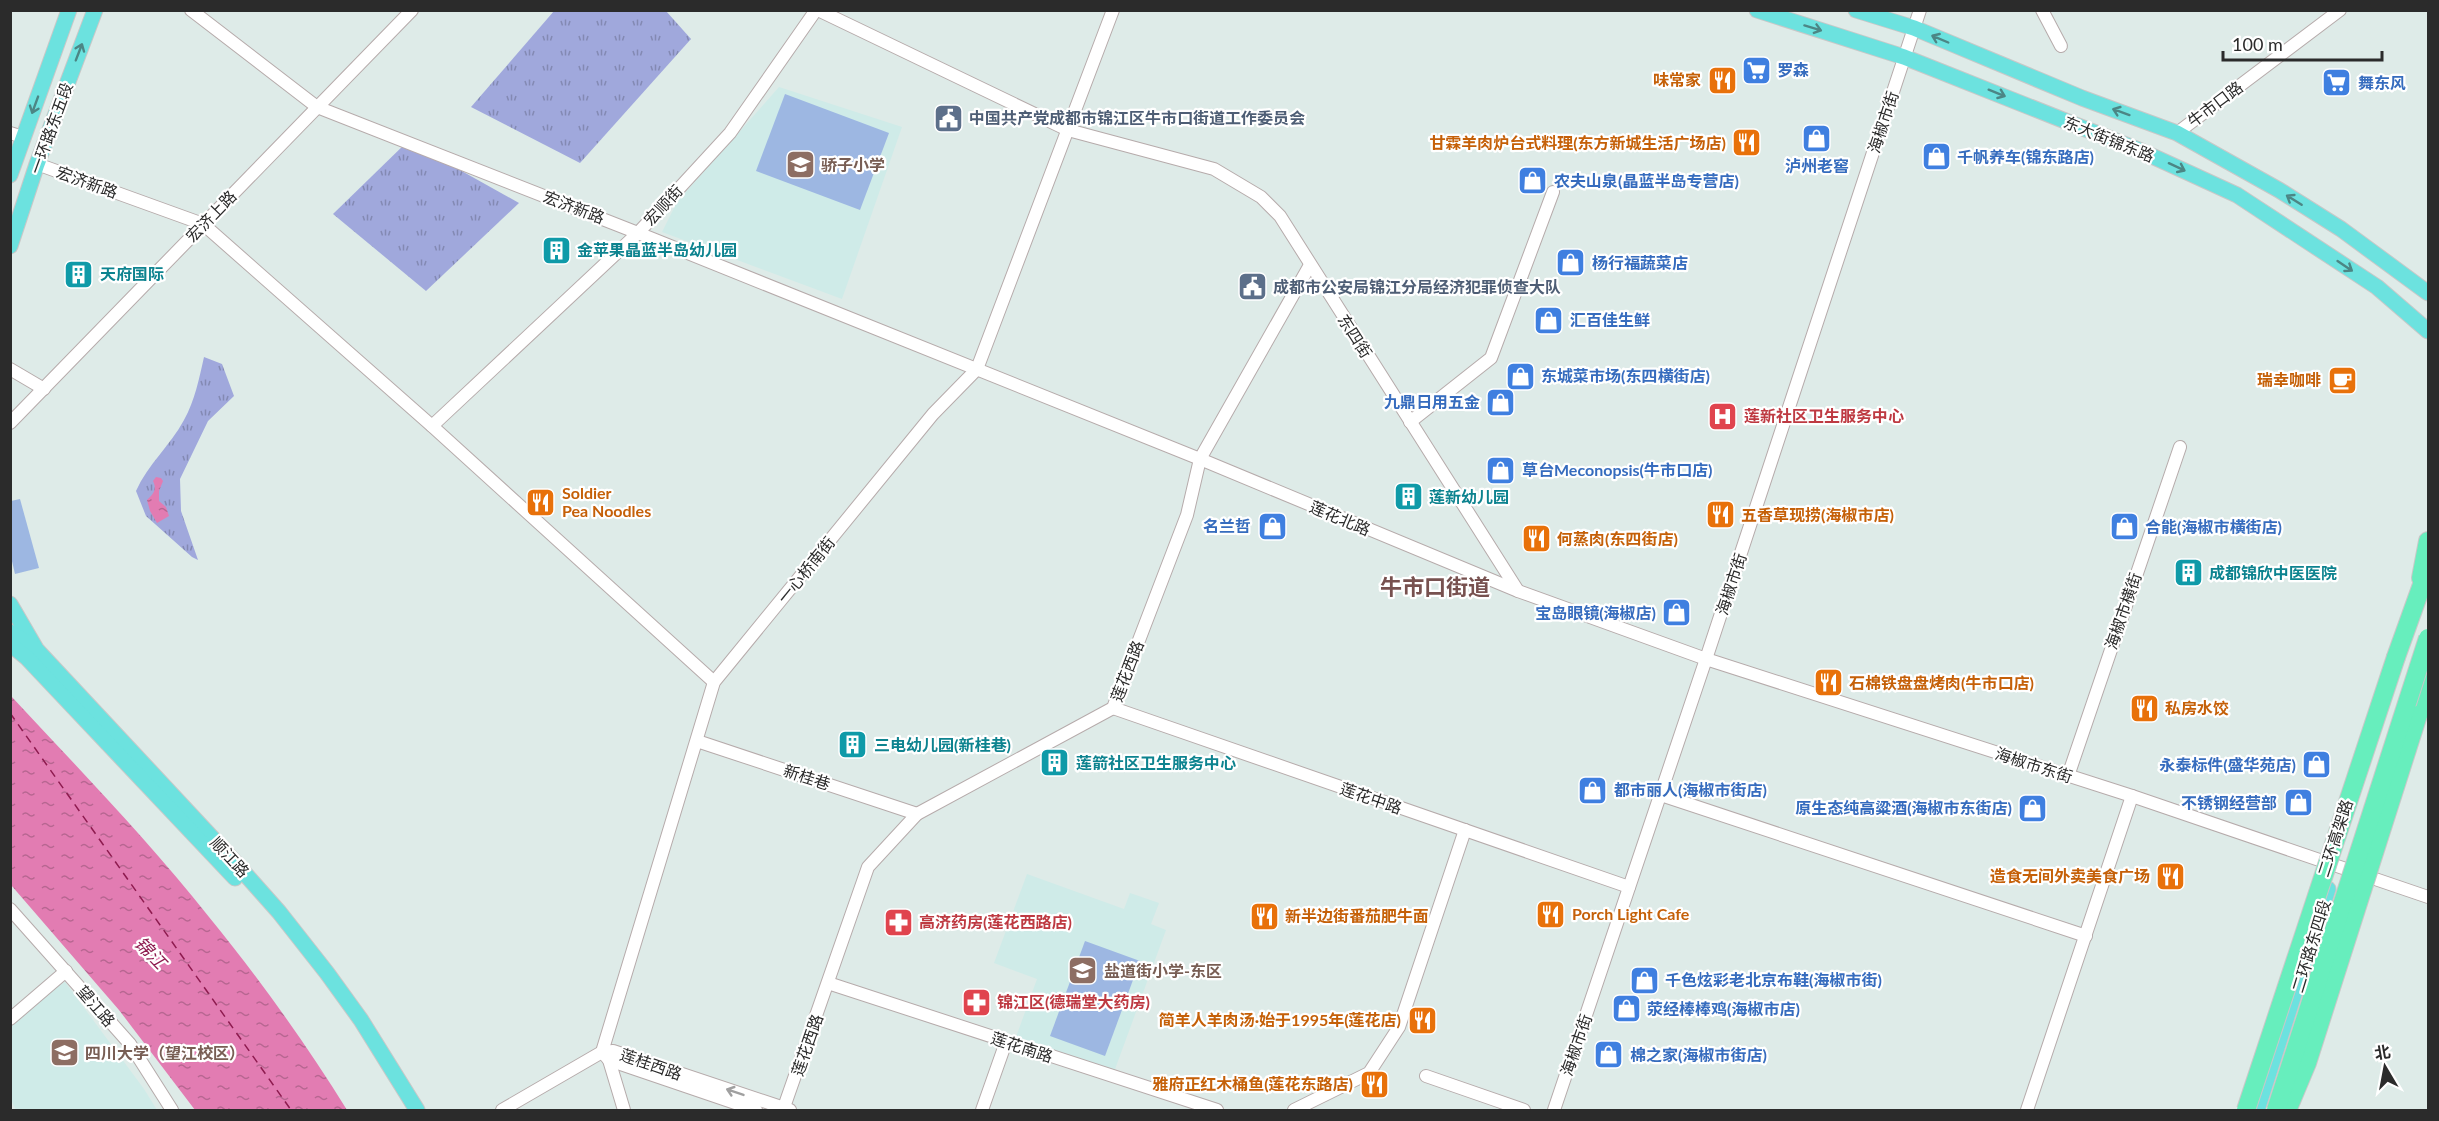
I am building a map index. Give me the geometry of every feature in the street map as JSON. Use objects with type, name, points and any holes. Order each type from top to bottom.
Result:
[{"type":"highway","points":[[2416,602],[2428,542]]},
{"type":"highway","points":[[2241,1108],[2349,761],[2376,712],[2428,568]]},
{"type":"highway","name":"二环高架路","points":[[2276,1110],[2428,637]]},
{"type":"highway","points":[[2286,1110],[2307,1063],[2428,683]]},
{"type":"main road","name":"一环路东五段","points":[[10,175],[17,135],[69,10]]},
{"type":"main road","name":"一环路东五段","points":[[10,246],[37,164],[95,10]]},
{"type":"main road","name":"东大街锦东路","points":[[1757,10],[1904,57],[2141,151],[2237,195],[2377,287],[2428,331]]},
{"type":"main road","name":"东大街锦东路","points":[[1856,10],[1914,28],[2082,98],[2177,133],[2279,190],[2341,229],[2428,293]]},
{"type":"main road","name":"二环路东四段","points":[[2258,1110],[2428,574]]},
{"type":"main road","points":[[10,604],[36,650]]},
{"type":"main road","name":"顺江路","points":[[11,641],[36,650],[231,858],[286,921],[361,1020],[417,1110]]},
{"type":"main road","name":"顺江路","points":[[11,641],[250,894],[332,998],[405,1110]]},
{"type":"main road","name":"二环路东四段","points":[[2286,1110],[2428,663]]},
{"type":"street","name":"宏济新路","points":[[191,10],[317,107],[977,369]]},
{"type":"street","name":"宏济上路","points":[[10,423],[412,10]]},
{"type":"street","name":"东四街","points":[[817,10],[1068,130],[1214,169],[1261,197],[1280,216],[1518,591]]},
{"type":"street","name":"宏顺街","points":[[432,426],[638,233],[730,133],[817,10]]},
{"type":"street","name":"一心桥南街","points":[[605,1056],[714,682],[933,414],[977,369],[1113,10]]},
{"type":"street","name":"海椒市街","points":[[1554,1110],[1706,659],[1920,10]]},
{"type":"street","points":[[2042,10],[2061,46]]},
{"type":"street","name":"牛市口路","points":[[2177,133],[2340,10]]},
{"type":"street","name":"宏济新路","points":[[37,164],[203,224],[432,426],[714,682]]},
{"type":"street","points":[[1410,422],[1491,358],[1552,192]]},
{"type":"street","name":"莲花西路","points":[[786,1110],[868,867],[917,814],[1113,708],[1187,515],[1200,459],[1310,265]]},
{"type":"street","points":[[10,369],[44,389]]},
{"type":"street","name":"莲花北路","points":[[977,369],[1518,591],[1706,659]]},
{"type":"street","name":"海椒市横街","points":[[2068,776],[2180,447]]},
{"type":"street","name":"海椒市东街","points":[[1706,659],[2132,796],[2428,897]]},
{"type":"street","name":"莲花中路","points":[[1113,708],[1629,887]]},
{"type":"street","name":"新桂巷","points":[[697,741],[917,814]]},
{"type":"street","points":[[1660,795],[2086,936]]},
{"type":"street","points":[[2028,1110],[2132,796]]},
{"type":"street","points":[[1294,1110],[1369,1073],[1399,1027],[1465,830]]},
{"type":"street","name":"望江路","points":[[10,909],[130,1044],[172,1110]]},
{"type":"street","points":[[10,1019],[66,971]]},
{"type":"street","name":"莲花南路","points":[[828,983],[1217,1110]]},
{"type":"street","points":[[982,1110],[1006,1042]]},
{"type":"street","name":"莲桂西路","points":[[605,1056],[613,1051],[786,1110]]},
{"type":"street","points":[[502,1110],[605,1056],[624,1110]]},
{"type":"street","name":"莲桂西路","points":[[605,1056],[754,1110]]},
{"type":"street","points":[[1426,1076],[1524,1110]]},
{"type":"shaded area","name":"骄子小学","points":[[779,87],[902,127],[842,299],[662,232],[677,202]]},
{"type":"shaded area","points":[[785,94],[889,133],[860,210],[756,171]]},
{"type":"shaded area","points":[[20,499],[39,568],[15,574],[11,557],[11,501]]},
{"type":"shaded area","name":"盐道街小学-东区","points":[[1027,874],[1124,909],[1130,893],[1159,903],[1151,924],[1166,930],[1114,1072],[1016,1037],[1037,979],[994,963]]},
{"type":"shaded area","points":[[1085,941],[1140,961],[1105,1056],[1050,1036]]},
{"type":"shaded area","name":"四川大学（望江校区）","points":[[65,982],[157,1110],[16,1110],[11,1100],[11,1018]]},
{"type":"green space","points":[[554,11],[666,11],[691,39],[580,163],[471,107]]},
{"type":"green space","points":[[408,141],[519,203],[426,291],[333,214]]},
{"type":"green space","points":[[204,357],[222,364],[234,396],[208,421],[180,479],[181,511],[198,560],[146,516],[136,491],[184,420],[194,397]]},
{"type":"water","points":[[156,477],[163,481],[159,491],[159,501],[166,507],[169,516],[157,523],[147,500],[154,491],[153,481]]},
{"type":"water","name":"锦江","points":[[11,696],[186,888],[281,1012],[347,1110],[195,1110],[119,1010],[11,885]]},
{"type":"ferry route","points":[[10,713],[291,1110]]},
{"type":"place","name":"罗森","points":[[1756,70]]},
{"type":"place","name":"味常家","points":[[1722,80]]},
{"type":"place","name":"舞东风","points":[[2337,83]]},
{"type":"place","name":"中国共产党成都市锦江区牛市口街道工作委员会","points":[[948,118]]},
{"type":"place","name":"泸州老窖","points":[[1817,138]]},
{"type":"place","name":"甘霖羊肉炉台式料理(东方新城生活广场店)","points":[[1747,143]]},
{"type":"place","name":"千帆养车(锦东路店)","points":[[1936,157]]},
{"type":"place","name":"骄子小学","points":[[800,165]]},
{"type":"place","name":"农夫山泉(晶蓝半岛专营店)","points":[[1533,181]]},
{"type":"place","name":"金苹果晶蓝半岛幼儿园","points":[[556,250]]},
{"type":"place","name":"杨行福蔬菜店","points":[[1571,263]]},
{"type":"place","name":"天府国际","points":[[79,274]]},
{"type":"place","name":"成都市公安局锦江分局经济犯罪侦查大队","points":[[1252,287]]},
{"type":"place","name":"汇百佳生鲜","points":[[1549,320]]},
{"type":"place","name":"东城菜市场(东四横街店)","points":[[1520,376]]},
{"type":"place","name":"瑞幸咖啡","points":[[2342,380]]},
{"type":"place","name":"九鼎日用五金","points":[[1501,402]]},
{"type":"place","name":"莲新社区卫生服务中心","points":[[1723,416]]},
{"type":"place","name":"草台Meconopsis(牛市口店)","points":[[1501,470]]},
{"type":"place","name":"莲新幼儿园","points":[[1408,497]]},
{"type":"place","name":"Soldier Pea Noodles","points":[[541,502]]},
{"type":"place","name":"五香草现捞(海椒市店)","points":[[1720,515]]},
{"type":"place","name":"名兰哲","points":[[1272,526]]},
{"type":"place","name":"合能(海椒市横街店)","points":[[2124,527]]},
{"type":"place","name":"何蒸肉(东四街店)","points":[[1536,539]]},
{"type":"place","name":"成都锦欣中医医院","points":[[2188,573]]},
{"type":"place","name":"宝岛眼镜(海椒店)","points":[[1677,613]]},
{"type":"place","name":"石棉铁盘盘烤肉(牛市口店)","points":[[1828,683]]},
{"type":"place","name":"私房水饺","points":[[2144,708]]},
{"type":"place","name":"三电幼儿园(新桂巷)","points":[[853,745]]},
{"type":"place","name":"莲箭社区卫生服务中心","points":[[1055,763]]},
{"type":"place","name":"永泰标件(盛华苑店)","points":[[2317,765]]},
{"type":"place","name":"都市丽人(海椒市街店)","points":[[1593,790]]},
{"type":"place","name":"不锈钢经营部","points":[[2298,803]]},
{"type":"place","name":"原生态纯高粱酒(海椒市东街店)","points":[[2033,808]]},
{"type":"place","name":"造食无间外卖美食广场","points":[[2171,876]]},
{"type":"place","name":"Porch Light Cafe","points":[[1551,914]]},
{"type":"place","name":"新半边街番茄肥牛面","points":[[1264,916]]},
{"type":"place","name":"高济药房(莲花西路店)","points":[[898,922]]},
{"type":"place","name":"盐道街小学-东区","points":[[1083,971]]},
{"type":"place","name":"千色炫彩老北京布鞋(海椒市街)","points":[[1644,980]]},
{"type":"place","name":"锦江区(德瑞堂大药房)","points":[[976,1002]]},
{"type":"place","name":"荥经棒棒鸡(海椒市店)","points":[[1626,1009]]},
{"type":"place","name":"简羊人羊肉汤·始于1995年(莲花店)","points":[[1422,1020]]},
{"type":"place","name":"四川大学（望江校区）","points":[[64,1053]]},
{"type":"place","name":"棉之家(海椒市街店)","points":[[1609,1055]]},
{"type":"place","name":"雅府正红木桶鱼(莲花东路店)","points":[[1374,1084]]},
{"type":"district","name":"牛市口街道","points":[[1435,587]]}]
